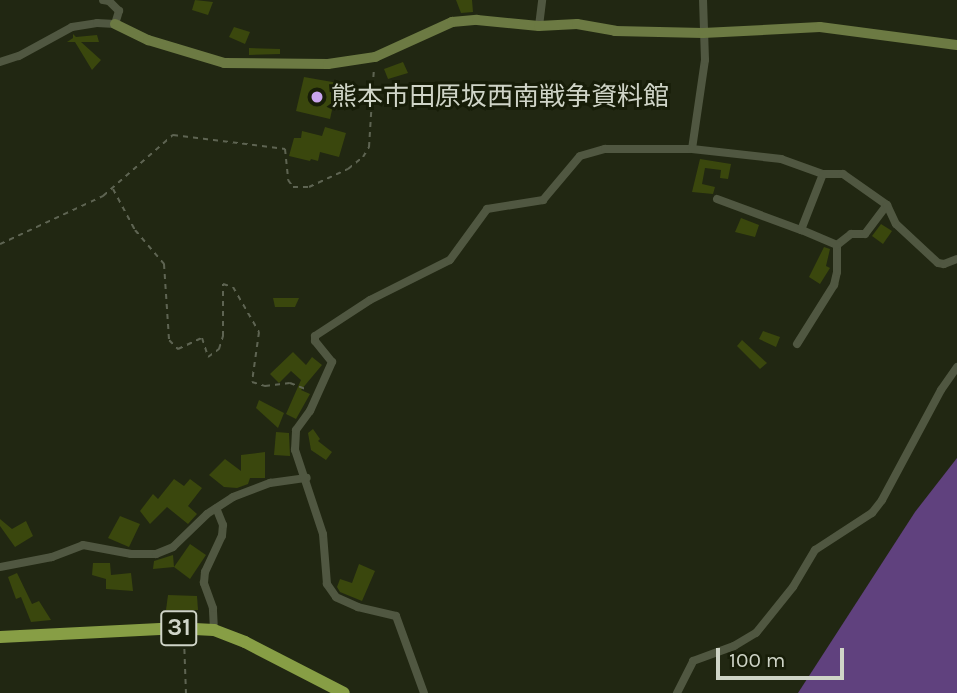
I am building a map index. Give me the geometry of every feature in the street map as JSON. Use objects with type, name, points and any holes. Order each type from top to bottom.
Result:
[{"type":"main road","name":"31","points":[[0,637],[183,627],[214,630],[267,653],[344,693]]},
{"type":"street","points":[[103,0],[110,1],[119,11],[115,24]]},
{"type":"street","points":[[539,26],[542,0]]},
{"type":"street","points":[[692,149],[705,60],[703,0]]},
{"type":"street","points":[[0,62],[19,56],[72,27],[97,23],[115,24],[148,40],[224,63],[328,64],[375,57],[452,22],[504,21],[539,26],[577,24],[615,31],[703,33],[820,27],[957,45]]},
{"type":"street","points":[[424,693],[396,615],[358,607],[330,591],[323,560],[323,534],[307,478],[295,450],[296,430],[318,393],[332,362],[315,341],[315,336],[370,300],[450,260],[487,209],[542,200],[580,156],[605,149],[692,149],[781,159],[823,174],[843,174],[887,205],[896,224],[938,263],[944,264],[957,259]]},
{"type":"street","points":[[801,230],[823,174]]},
{"type":"street","points":[[717,199],[836,245]]},
{"type":"street","points":[[836,245],[851,234],[865,234],[887,205]]},
{"type":"street","points":[[797,344],[834,285],[838,272],[836,245]]},
{"type":"street","points":[[677,693],[693,661],[734,646],[756,633],[793,587],[815,550],[872,513],[882,500],[941,390],[957,368]]},
{"type":"street","points":[[0,567],[52,557],[83,545],[131,554],[156,554],[173,547],[216,508],[233,497],[270,483],[307,478]]},
{"type":"street","points":[[214,630],[213,608],[204,583],[205,572],[222,536],[223,525],[216,508]]},
{"type":"path","points":[[0,244],[103,196],[173,135],[285,149],[288,180],[293,187],[301,189],[348,169],[363,157],[369,147],[375,57]]},
{"type":"path","points":[[112,188],[135,230],[164,264],[169,340],[178,349],[202,338],[208,357],[219,349],[223,336],[223,285],[233,287],[259,332],[253,382],[265,386],[290,383],[318,393]]},
{"type":"path","points":[[183,627],[186,693]]},
{"type":"shaded area","points":[[957,458],[957,693],[798,693],[915,512]]},
{"type":"building","points":[[195,0],[213,2],[208,15],[192,10]]},
{"type":"building","points":[[456,0],[472,0],[473,12],[461,13]]},
{"type":"building","points":[[234,27],[250,32],[245,44],[229,37]]},
{"type":"building","points":[[73,34],[76,37],[97,35],[99,42],[81,42],[101,60],[92,70],[75,42],[67,42],[73,38]]},
{"type":"building","points":[[249,48],[280,49],[280,54],[249,55]]},
{"type":"building","points":[[403,62],[408,73],[388,79],[384,69]]},
{"type":"building","name":"熊本市田原坂西南戦争資料館","points":[[304,77],[338,83],[330,119],[296,111]]},
{"type":"building","points":[[325,127],[346,133],[339,157],[320,152],[318,161],[289,156],[294,138],[301,138],[302,131],[322,136]]},
{"type":"building","points":[[700,159],[731,164],[728,179],[720,178],[721,170],[705,168],[702,184],[715,187],[713,194],[692,192]]},
{"type":"building","points":[[741,218],[759,225],[755,237],[735,232]]},
{"type":"building","points":[[881,224],[892,231],[883,244],[872,236]]},
{"type":"building","points":[[824,247],[830,249],[826,266],[830,268],[820,284],[809,277]]},
{"type":"building","points":[[273,298],[299,298],[295,307],[275,307]]},
{"type":"building","points":[[763,331],[780,337],[776,347],[759,339]]},
{"type":"building","points":[[742,340],[767,363],[760,369],[737,346]]},
{"type":"building","points":[[293,352],[306,365],[312,357],[322,365],[301,390],[310,394],[296,419],[286,414],[301,380],[291,371],[279,383],[270,374]]},
{"type":"building","points":[[259,400],[284,413],[278,428],[256,408]]},
{"type":"building","points":[[313,429],[320,439],[318,441],[332,452],[326,460],[311,450],[308,433]]},
{"type":"building","points":[[276,432],[289,433],[290,456],[274,455]]},
{"type":"building","points":[[265,452],[265,478],[250,478],[248,484],[237,488],[224,487],[209,475],[225,459],[241,471],[241,455]]},
{"type":"building","points":[[174,479],[184,486],[190,479],[202,488],[188,506],[197,514],[188,524],[167,507],[150,524],[140,511],[153,494],[158,499]]},
{"type":"building","points":[[120,516],[140,524],[129,547],[108,538]]},
{"type":"building","points":[[0,519],[12,529],[26,521],[33,536],[15,547],[0,526]]},
{"type":"building","points":[[190,544],[206,555],[190,579],[174,567]]},
{"type":"building","points":[[173,555],[174,567],[153,569],[154,561]]},
{"type":"building","points":[[93,563],[110,563],[111,575],[131,573],[133,591],[106,589],[106,579],[92,575]]},
{"type":"building","points":[[359,564],[375,571],[362,601],[340,592],[337,587],[340,579],[352,583]]},
{"type":"building","points":[[17,573],[32,604],[39,601],[51,620],[31,622],[21,597],[16,599],[8,577]]},
{"type":"building","points":[[168,595],[197,596],[198,610],[166,610]]},
{"type":"place","name":"熊本市田原坂西南戦争資料館","points":[[317,97]]}]
